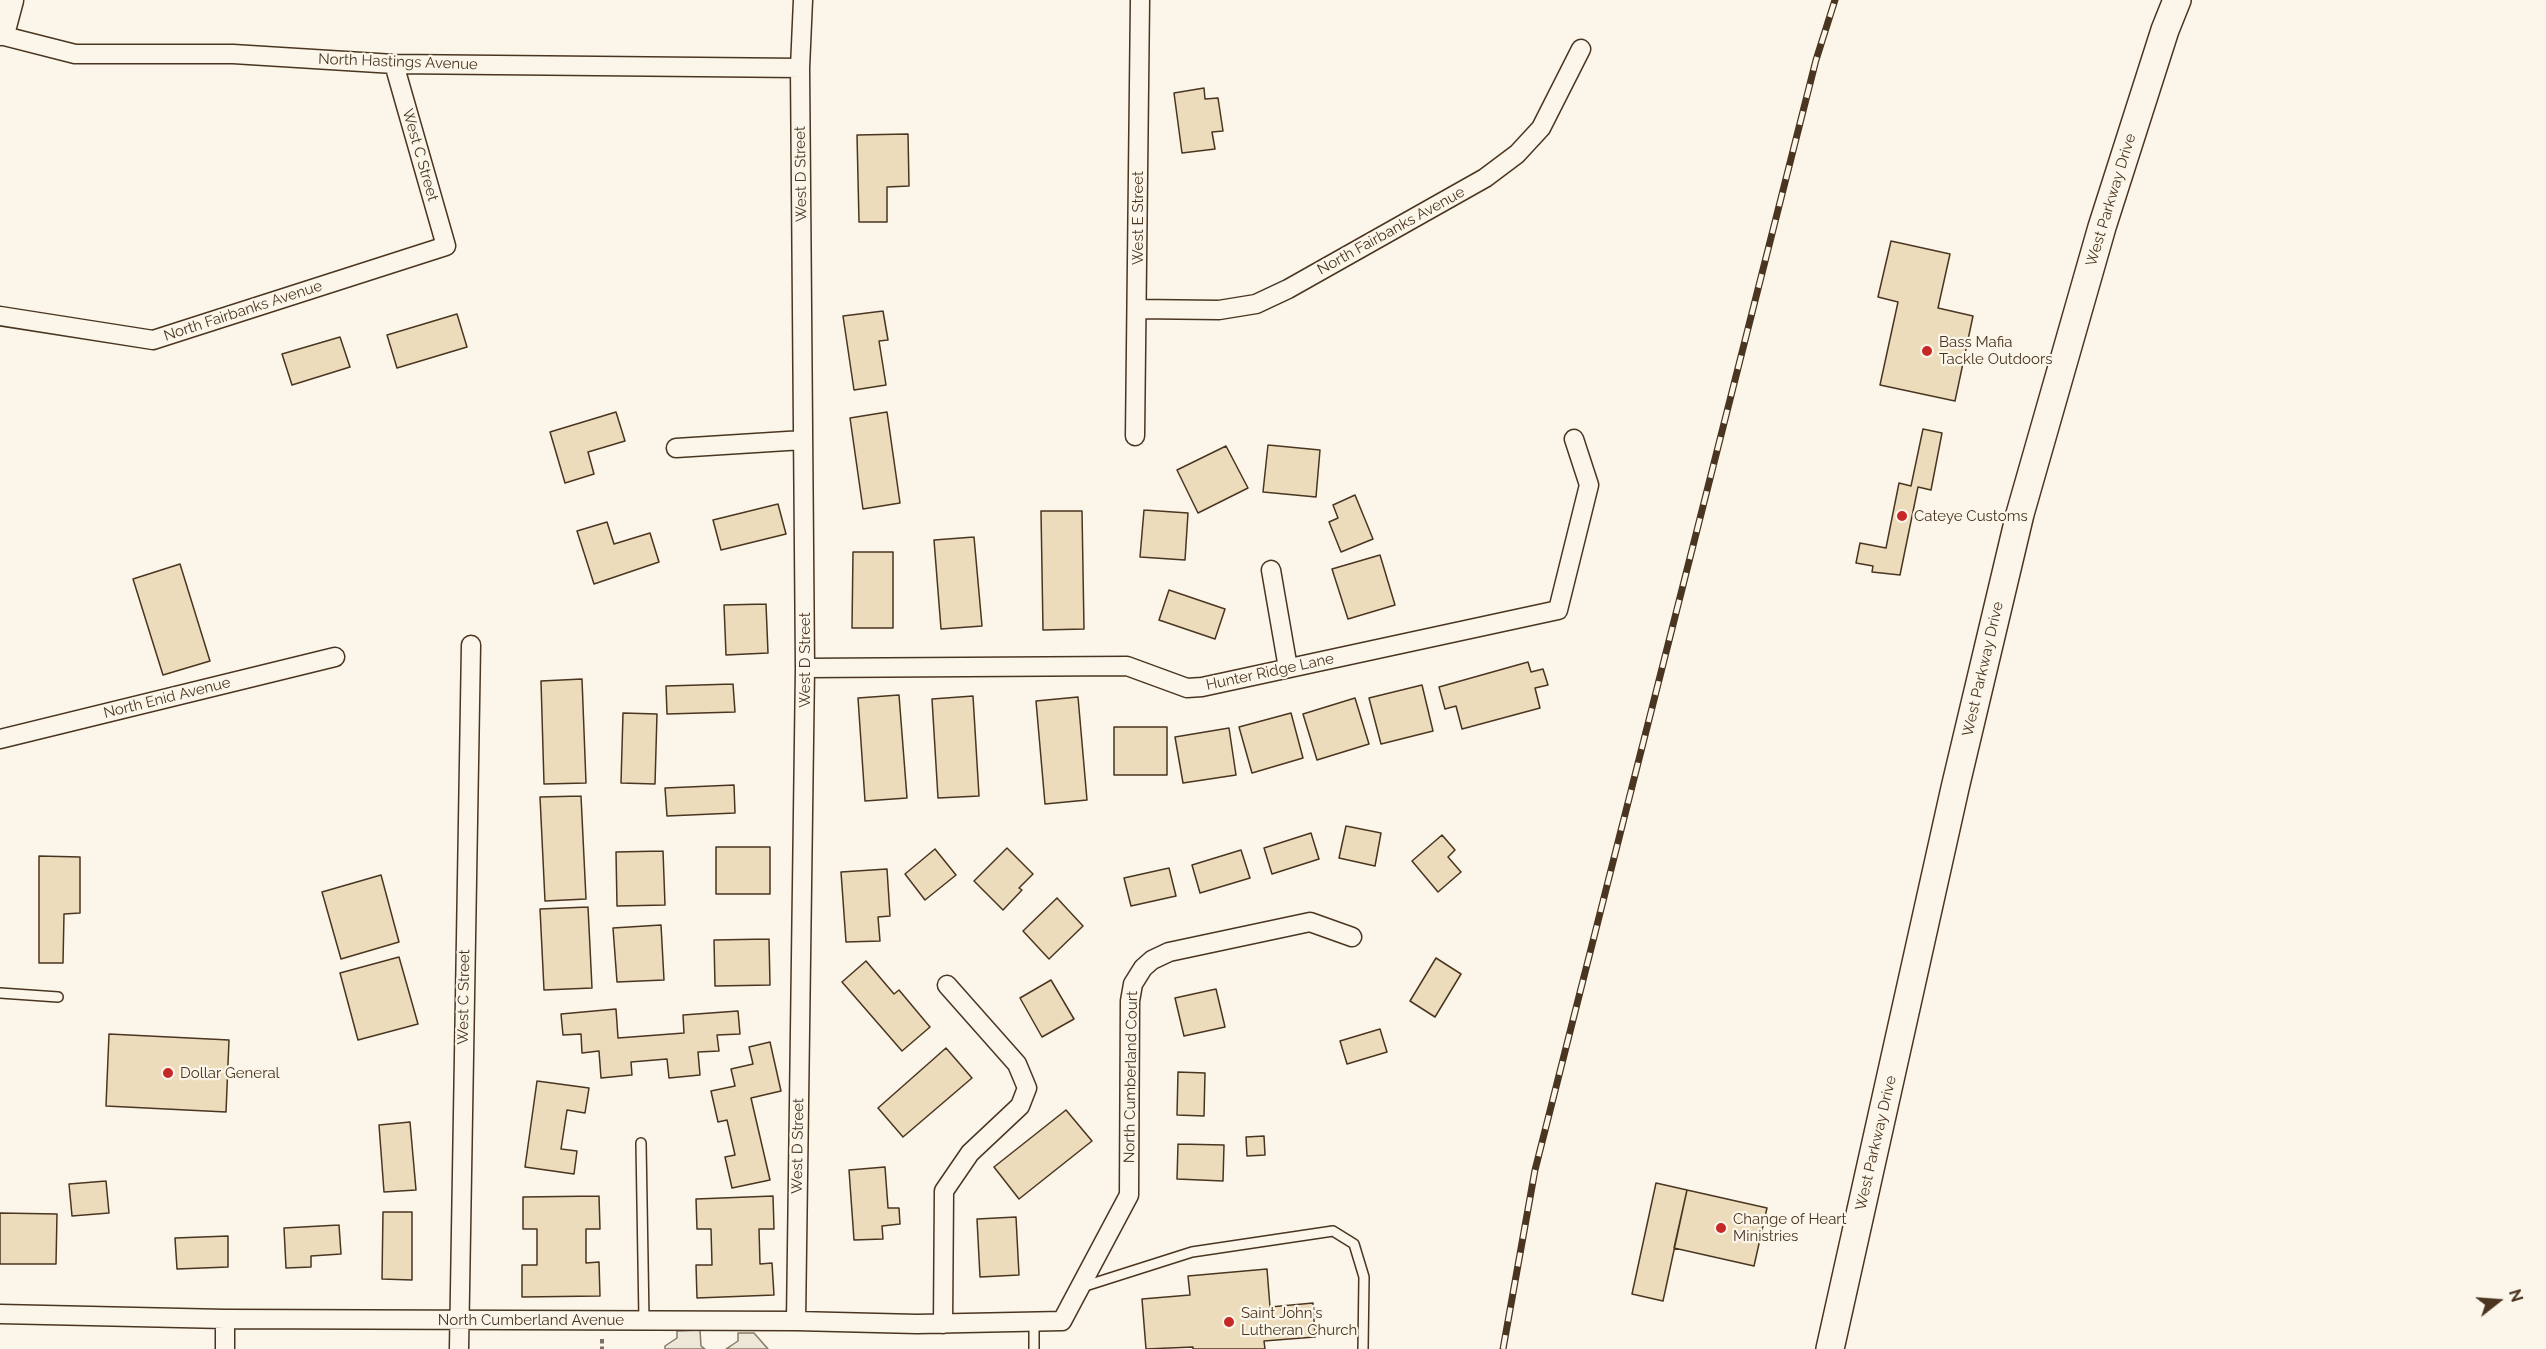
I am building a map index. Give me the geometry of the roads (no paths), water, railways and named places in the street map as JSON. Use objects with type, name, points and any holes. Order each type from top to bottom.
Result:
[{"type":"main road","points":[[0,32],[8,0]]},
{"type":"main road","name":"West Parkway Drive","points":[[1830,1349],[1953,799],[2020,514],[2102,227],[2165,30],[2177,0]]},
{"type":"street","name":"West D Street","points":[[796,1321],[805,668],[800,68],[803,0]]},
{"type":"street","name":"West E Street","points":[[1135,436],[1140,0]]},
{"type":"street","name":"North Hastings Avenue","points":[[0,32],[75,54],[233,54],[394,64],[800,68]]},
{"type":"street","name":"North Fairbanks Avenue","points":[[1137,309],[1219,309],[1256,304],[1288,289],[1485,178],[1517,154],[1541,128],[1581,49]]},
{"type":"street","name":"West C Street","points":[[394,64],[446,246]]},
{"type":"street","name":"North Fairbanks Avenue","points":[[0,316],[153,340],[446,246]]},
{"type":"street","name":"Hunter Ridge Lane","points":[[805,668],[1126,666],[1187,688],[1558,610],[1589,485],[1574,439]]},
{"type":"street","points":[[676,448],[803,440]]},
{"type":"street","points":[[1271,570],[1288,668]]},
{"type":"street","name":"West C Street","points":[[459,1349],[471,645]]},
{"type":"street","name":"North Enid Avenue","points":[[0,739],[335,657]]},
{"type":"street","name":"North Cumberland Court","points":[[1062,1321],[1129,1195],[1130,1001],[1133,984],[1143,968],[1152,960],[1169,952],[1310,921],[1352,937]]},
{"type":"street","points":[[944,1324],[944,1191],[970,1153],[1020,1106],[1027,1088],[1017,1064],[947,985]]},
{"type":"street","name":"North Cumberland Avenue","points":[[0,1314],[225,1319],[796,1321],[944,1324],[1062,1321]]},
{"type":"street","points":[[225,1319],[225,1349]]},
{"type":"lane","points":[[0,993],[58,997]]},
{"type":"lane","points":[[641,1143],[644,1320]]},
{"type":"lane","points":[[1080,1288],[1192,1251],[1333,1231],[1354,1244],[1364,1277],[1363,1349]]},
{"type":"lane","points":[[1034,1322],[1034,1349]]},
{"type":"railway","points":[[1503,1349],[1535,1170],[1816,60],[1835,0]]},
{"type":"place","name":"Bass Mafia Tackle Outdoors","points":[[1927,351]]},
{"type":"place","name":"Cateye Customs","points":[[1902,516]]},
{"type":"place","name":"Dollar General","points":[[168,1073]]},
{"type":"place","name":"Change of Heart Ministries","points":[[1721,1228]]},
{"type":"place","name":"Saint John's Lutheran Church","points":[[1229,1322]]}]
